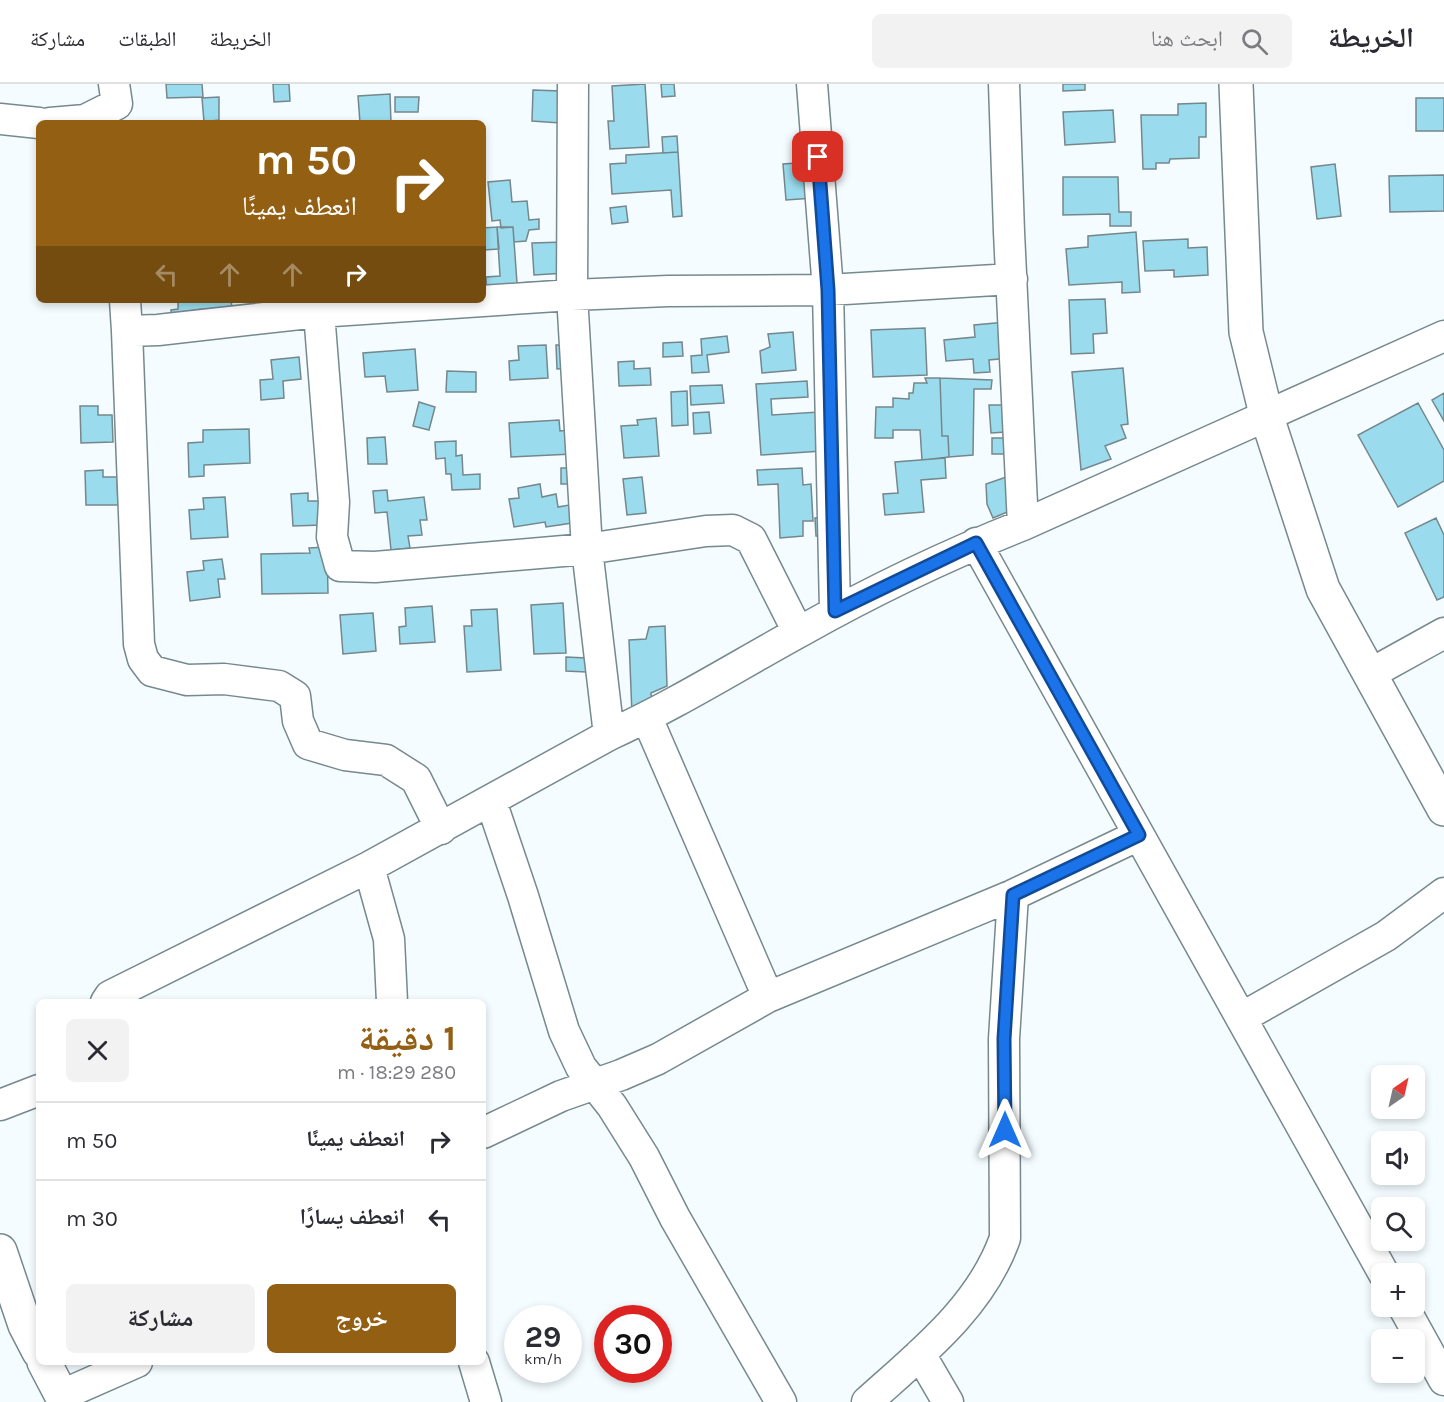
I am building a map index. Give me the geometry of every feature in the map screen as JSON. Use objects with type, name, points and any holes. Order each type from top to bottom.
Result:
[{"type":"street","points":[[573,84],[572,295],[587,549],[609,735]]},
{"type":"street","points":[[812,84],[828,290],[835,611]]},
{"type":"street","points":[[1004,84],[1023,525]]},
{"type":"street","points":[[1236,84],[1246,332],[1266,414],[1323,589],[1444,809]]},
{"type":"street","points":[[85,120],[117,104]]},
{"type":"street","points":[[0,120],[36,123]]},
{"type":"street","points":[[486,299],[668,291],[828,290],[1012,279]]},
{"type":"street","points":[[125,303],[139,644],[143,659],[152,671],[187,680],[224,679],[279,686],[295,696],[298,720],[308,744],[345,755],[386,760],[416,779],[441,829]]},
{"type":"street","points":[[127,331],[158,330],[318,306],[387,303]]},
{"type":"street","points":[[318,306],[334,502],[332,537],[340,566],[375,567],[587,549],[706,531],[733,530],[751,539],[798,632]]},
{"type":"street","points":[[108,999],[441,829],[609,735],[647,718],[835,611],[976,543],[1023,525],[1444,336]]},
{"type":"street","points":[[976,543],[1378,1263]]},
{"type":"street","points":[[1370,675],[1444,633]]},
{"type":"street","points":[[647,718],[768,997]]},
{"type":"street","points":[[491,801],[533,927],[564,1031],[581,1067],[612,1106],[644,1157],[675,1218],[781,1402]]},
{"type":"street","points":[[486,1132],[561,1096],[658,1059],[768,997],[1013,895],[1139,835]]},
{"type":"street","points":[[369,867],[389,939],[392,999]]},
{"type":"street","points":[[1241,1018],[1386,936],[1444,893]]},
{"type":"street","points":[[867,1402],[920,1354],[974,1298],[1000,1253],[1005,1238],[1004,1039],[1013,895]]},
{"type":"street","points":[[0,1105],[36,1091]]},
{"type":"street","points":[[1,1258],[25,1325],[36,1346]]},
{"type":"street","points":[[1409,1317],[1444,1380]]},
{"type":"street","points":[[920,1354],[948,1402]]},
{"type":"street","points":[[46,1365],[63,1399],[131,1365]]},
{"type":"street","points":[[475,1365],[486,1402]]},
{"type":"building","points":[[166,84],[202,84],[203,97],[167,98]]},
{"type":"building","points":[[273,84],[289,84],[290,101],[274,102]]},
{"type":"building","points":[[645,84],[649,147],[610,149],[608,121],[614,121],[612,86]]},
{"type":"building","points":[[661,84],[674,84],[675,96],[662,97]]},
{"type":"building","points":[[1063,84],[1085,84],[1085,90],[1063,91]]},
{"type":"building","points":[[533,90],[561,91],[560,123],[532,121]]},
{"type":"building","points":[[390,94],[391,120],[360,120],[358,96]]},
{"type":"building","points":[[219,97],[219,120],[204,120],[202,98]]},
{"type":"building","points":[[395,97],[419,97],[418,112],[395,112]]},
{"type":"building","points":[[1416,98],[1444,98],[1444,131],[1416,131]]},
{"type":"building","points":[[1206,103],[1206,137],[1199,137],[1199,158],[1170,159],[1169,163],[1156,163],[1156,169],[1143,169],[1141,115],[1178,115],[1178,104]]},
{"type":"building","points":[[1113,110],[1115,142],[1065,145],[1063,112]]},
{"type":"building","points":[[677,136],[678,152],[663,153],[662,137]]},
{"type":"building","points":[[678,152],[682,216],[673,217],[671,190],[612,194],[610,164],[626,163],[626,155]]},
{"type":"building","points":[[812,162],[814,198],[786,200],[783,164]]},
{"type":"building","points":[[1335,164],[1341,216],[1317,219],[1311,167]]},
{"type":"building","points":[[1444,175],[1444,211],[1390,212],[1389,176]]},
{"type":"building","points":[[1063,177],[1118,177],[1119,212],[1131,212],[1131,226],[1110,226],[1110,214],[1063,215]]},
{"type":"building","points":[[510,180],[512,202],[527,201],[529,220],[539,219],[539,229],[529,230],[526,241],[514,242],[513,227],[501,228],[500,220],[492,221],[488,182]]},
{"type":"building","points":[[626,206],[628,222],[612,224],[610,208]]},
{"type":"building","points":[[497,227],[499,249],[486,250],[486,228]]},
{"type":"building","points":[[497,227],[513,227],[517,283],[553,281],[487,296],[486,277],[500,276]]},
{"type":"building","points":[[1136,232],[1140,292],[1122,293],[1122,282],[1069,285],[1066,249],[1088,247],[1088,236]]},
{"type":"building","points":[[1188,239],[1188,248],[1207,247],[1208,275],[1174,277],[1174,270],[1145,271],[1143,241]]},
{"type":"building","points":[[564,242],[566,273],[534,275],[532,243]]},
{"type":"building","points":[[1105,299],[1107,333],[1093,334],[1094,353],[1071,354],[1069,300]]},
{"type":"building","points":[[178,303],[231,303],[232,307],[194,310],[195,321],[172,323],[171,310],[178,309]]},
{"type":"building","points":[[1006,322],[1009,358],[989,360],[990,372],[974,373],[973,359],[946,361],[944,340],[975,337],[974,325]]},
{"type":"building","points":[[925,328],[927,375],[873,377],[871,330]]},
{"type":"building","points":[[793,332],[796,370],[762,373],[760,351],[770,347],[768,334]]},
{"type":"building","points":[[727,336],[729,352],[707,355],[709,372],[692,373],[691,356],[702,355],[701,339]]},
{"type":"building","points":[[682,342],[683,356],[663,357],[663,343]]},
{"type":"building","points":[[546,345],[548,378],[510,380],[509,361],[519,360],[518,346]]},
{"type":"building","points":[[556,345],[569,345],[571,368],[557,369]]},
{"type":"building","points":[[415,349],[418,390],[387,392],[385,376],[365,377],[363,353]]},
{"type":"building","points":[[299,357],[301,379],[283,381],[284,398],[261,400],[260,380],[273,379],[271,360]]},
{"type":"building","points":[[634,361],[634,369],[650,368],[651,385],[619,386],[618,362]]},
{"type":"building","points":[[1123,368],[1128,424],[1121,425],[1126,438],[1105,446],[1111,459],[1081,470],[1072,372]]},
{"type":"building","points":[[447,371],[476,372],[476,392],[446,392]]},
{"type":"building","points":[[925,378],[940,378],[942,436],[948,436],[949,457],[922,460],[920,430],[893,430],[893,438],[875,438],[876,407],[893,407],[893,398],[909,399],[909,393],[913,393],[914,383],[927,383]]},
{"type":"building","points":[[940,378],[992,380],[991,389],[974,389],[973,455],[949,457],[948,436],[942,436]]},
{"type":"building","points":[[807,381],[808,397],[771,399],[772,415],[819,412],[822,451],[761,455],[756,384]]},
{"type":"building","points":[[722,385],[724,403],[691,405],[690,386]]},
{"type":"building","points":[[687,391],[688,425],[672,426],[671,392]]},
{"type":"building","points":[[1444,393],[1444,421],[1432,400]]},
{"type":"building","points":[[419,402],[435,407],[429,430],[413,426]]},
{"type":"building","points":[[1418,403],[1444,450],[1444,481],[1398,507],[1358,435]]},
{"type":"building","points":[[989,405],[1005,405],[1006,432],[991,433]]},
{"type":"building","points":[[80,406],[98,406],[98,415],[112,415],[113,442],[81,443]]},
{"type":"building","points":[[709,412],[711,433],[694,434],[693,413]]},
{"type":"building","points":[[656,418],[659,456],[624,458],[621,426],[638,425],[637,420]]},
{"type":"building","points":[[559,420],[560,431],[570,430],[572,454],[511,457],[509,423]]},
{"type":"building","points":[[249,429],[250,463],[204,465],[204,476],[189,477],[188,443],[203,442],[203,430]]},
{"type":"building","points":[[385,437],[387,464],[368,464],[367,438]]},
{"type":"building","points":[[992,438],[1009,438],[1009,454],[992,454]]},
{"type":"building","points":[[456,441],[456,456],[462,455],[463,475],[480,474],[480,489],[452,490],[451,474],[446,474],[445,458],[436,459],[435,442]]},
{"type":"building","points":[[945,458],[946,478],[921,480],[924,512],[885,515],[883,494],[898,493],[895,462]]},
{"type":"building","points":[[561,468],[574,468],[574,484],[561,484]]},
{"type":"building","points":[[802,468],[803,485],[811,484],[813,521],[803,521],[803,536],[780,538],[778,484],[758,485],[757,470]]},
{"type":"building","points":[[103,470],[103,477],[117,477],[118,505],[86,505],[85,471]]},
{"type":"building","points":[[1012,475],[1019,507],[993,518],[987,504],[986,484]]},
{"type":"building","points":[[642,477],[646,513],[627,515],[623,479]]},
{"type":"building","points":[[540,484],[542,497],[556,494],[558,507],[569,505],[572,523],[546,527],[545,522],[514,527],[509,499],[519,498],[518,488]]},
{"type":"building","points":[[387,490],[388,501],[424,497],[427,520],[420,520],[422,535],[408,536],[410,548],[391,550],[387,512],[375,513],[373,491]]},
{"type":"building","points":[[308,493],[308,501],[322,501],[323,525],[293,526],[291,494]]},
{"type":"building","points":[[225,497],[228,537],[191,539],[189,510],[204,509],[203,498]]},
{"type":"building","points":[[828,517],[828,536],[816,536],[815,518]]},
{"type":"building","points":[[1436,518],[1444,535],[1444,597],[1437,600],[1405,533]]},
{"type":"building","points":[[327,547],[328,593],[262,594],[261,554],[310,553],[309,548]]},
{"type":"building","points":[[222,559],[225,579],[218,579],[220,597],[190,601],[187,572],[204,570],[203,561]]},
{"type":"building","points":[[563,603],[566,653],[534,654],[531,605]]},
{"type":"building","points":[[432,606],[435,642],[400,644],[399,627],[406,626],[405,608]]},
{"type":"building","points":[[497,609],[501,670],[467,672],[464,626],[472,626],[471,610]]},
{"type":"building","points":[[373,613],[376,651],[343,654],[340,615]]},
{"type":"building","points":[[665,626],[667,686],[651,693],[652,706],[632,714],[629,640],[646,639],[649,627]]},
{"type":"building","points":[[566,657],[586,658],[586,672],[566,671]]},
{"type":"route","points":[[818,157],[828,290],[835,611],[976,543],[1139,835],[1013,895],[1004,1039],[1005,1130]]}]
